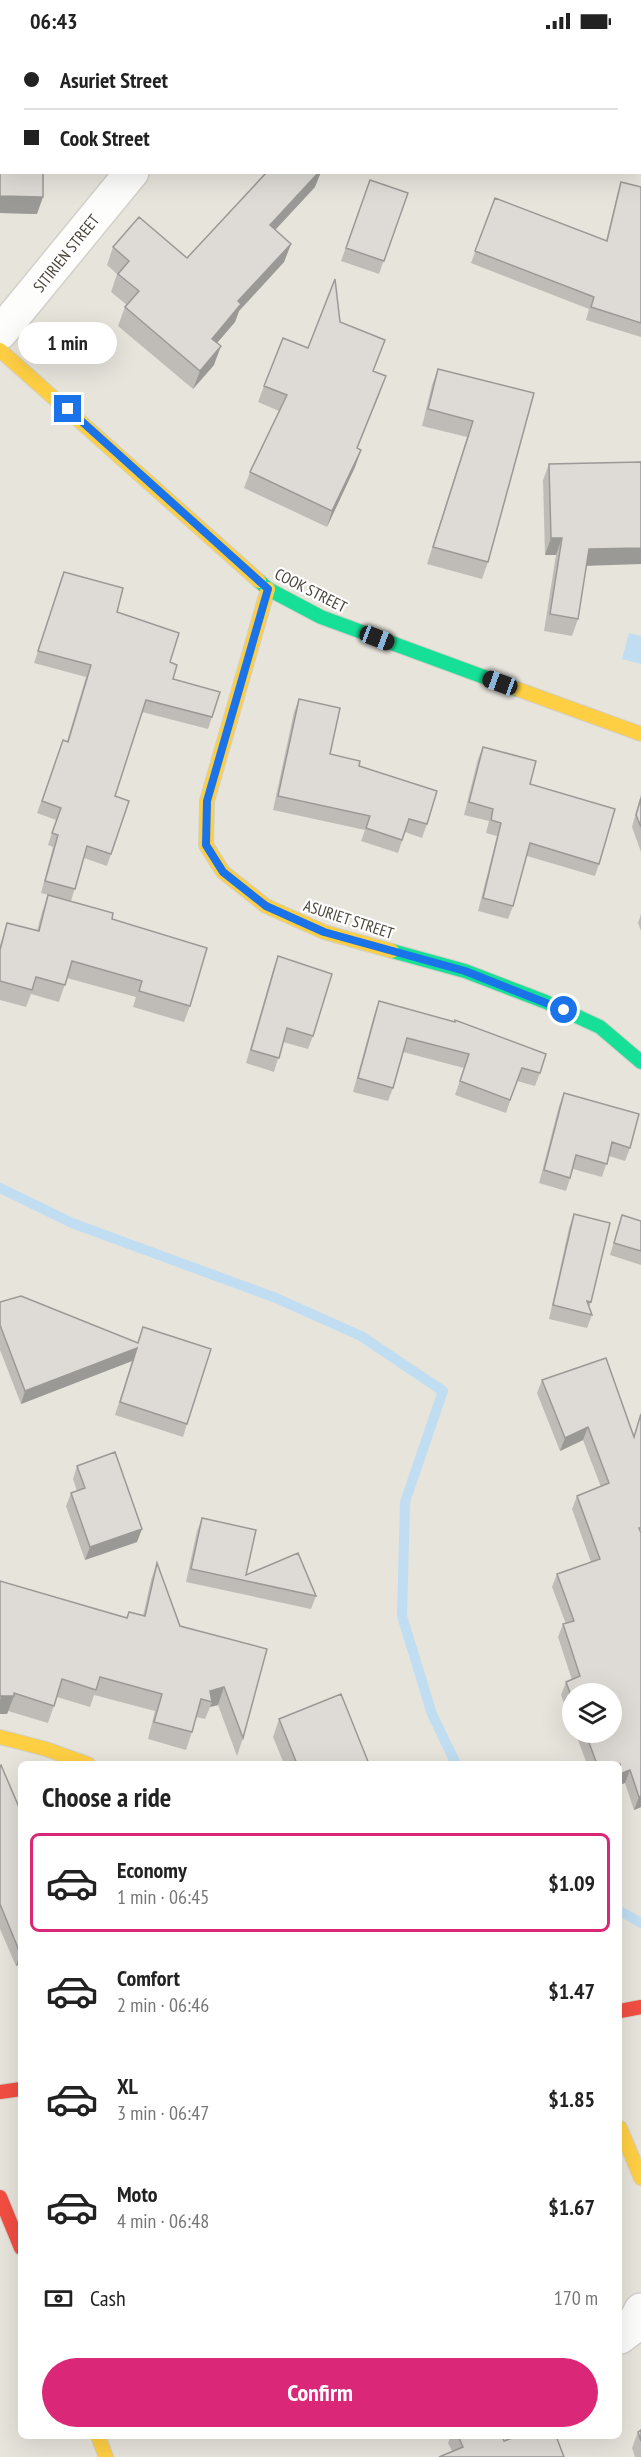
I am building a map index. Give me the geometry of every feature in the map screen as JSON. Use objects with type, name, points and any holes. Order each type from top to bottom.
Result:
[{"type":"street","name":"SITIRIEN STREET","points":[[0,333],[130,174]]},
{"type":"street","name":"COOK STREET","points":[[0,350],[268,589],[321,616],[641,734]]},
{"type":"street","name":"ASURIET STREET","points":[[268,589],[207,801],[206,845],[223,872],[266,906],[324,932],[465,971],[546,1002],[600,1027],[641,1062]]},
{"type":"street","points":[[0,1737],[80,1761]]},
{"type":"street","points":[[622,2012],[641,2007]]},
{"type":"street","points":[[0,2092],[18,2089]]},
{"type":"street","points":[[622,2133],[641,2178]]},
{"type":"street","points":[[0,2197],[18,2241]]},
{"type":"street","points":[[622,2336],[632,2328],[641,2310]]},
{"type":"street","points":[[99,2439],[106,2457]]},
{"type":"shaded area","points":[[0,174],[641,174],[641,2457],[0,2457]]},
{"type":"water","points":[[629,633],[641,636],[641,664],[622,659]]},
{"type":"building","points":[[0,174],[43,174],[43,197],[0,196]]},
{"type":"building","points":[[265,174],[317,174],[270,225],[291,244],[238,301],[241,304],[212,339],[221,346],[200,371],[125,307],[139,291],[118,274],[129,261],[113,247],[139,217],[187,258]]},
{"type":"building","points":[[370,180],[408,193],[384,261],[346,248]]},
{"type":"building","points":[[621,182],[641,187],[641,323],[591,307],[594,297],[475,251],[495,198],[607,241]]},
{"type":"building","points":[[335,279],[340,322],[385,340],[373,371],[386,376],[357,448],[361,450],[332,511],[250,472],[287,395],[264,386],[283,338],[308,348]]},
{"type":"building","points":[[438,369],[534,393],[488,562],[433,547],[473,421],[428,409]]},
{"type":"building","points":[[641,462],[641,548],[589,549],[578,619],[550,614],[562,538],[551,538],[549,464]]},
{"type":"building","points":[[64,572],[123,588],[117,612],[179,633],[170,662],[177,665],[173,679],[220,692],[212,717],[146,700],[115,796],[129,801],[111,854],[87,846],[75,889],[45,881],[58,835],[52,833],[61,808],[42,801],[63,740],[68,742],[91,665],[38,651]]},
{"type":"building","points":[[299,699],[340,708],[330,754],[360,761],[359,766],[437,791],[427,824],[409,819],[402,840],[366,828],[370,816],[278,796]]},
{"type":"building","points":[[483,747],[536,761],[530,784],[615,809],[599,864],[530,843],[513,906],[483,898],[501,823],[491,820],[493,809],[469,802]]},
{"type":"building","points":[[641,798],[641,827],[636,815]]},
{"type":"building","points":[[48,895],[113,913],[112,919],[207,948],[190,1006],[139,991],[142,981],[72,961],[65,985],[36,977],[32,990],[0,981],[0,950],[7,923],[39,931]]},
{"type":"building","points":[[278,956],[332,974],[313,1036],[287,1028],[279,1058],[251,1050]]},
{"type":"building","points":[[379,1001],[455,1022],[455,1020],[546,1054],[540,1073],[522,1068],[510,1100],[460,1081],[469,1054],[407,1038],[393,1088],[358,1078]]},
{"type":"building","points":[[564,1093],[639,1114],[630,1148],[612,1142],[607,1164],[576,1155],[570,1178],[544,1170]]},
{"type":"building","points":[[574,1214],[610,1223],[591,1302],[587,1301],[592,1315],[553,1305]]},
{"type":"building","points":[[622,1215],[641,1221],[641,1251],[614,1243]]},
{"type":"building","points":[[21,1296],[138,1343],[143,1327],[211,1349],[187,1424],[120,1402],[137,1348],[25,1391],[0,1325],[0,1302]]},
{"type":"building","points":[[606,1358],[634,1437],[641,1414],[641,1528],[639,1528],[641,1533],[641,1796],[639,1797],[630,1770],[622,1773],[622,1761],[596,1761],[589,1743],[622,1743],[622,1683],[566,1682],[580,1676],[563,1624],[574,1621],[557,1574],[600,1559],[577,1496],[609,1483],[588,1427],[565,1438],[542,1380]]},
{"type":"building","points":[[115,1452],[142,1529],[90,1547],[71,1493],[85,1488],[77,1466]]},
{"type":"building","points":[[202,1518],[256,1530],[246,1575],[298,1553],[316,1596],[191,1569]]},
{"type":"building","points":[[157,1563],[180,1626],[267,1649],[243,1738],[224,1687],[210,1691],[212,1702],[201,1699],[192,1732],[154,1722],[162,1694],[100,1677],[96,1690],[62,1679],[54,1706],[14,1693],[14,1696],[0,1696],[0,1581],[127,1618],[129,1612],[145,1616]]},
{"type":"building","points":[[341,1694],[368,1761],[296,1761],[279,1719]]},
{"type":"building","points":[[0,1766],[18,1805],[18,1948],[0,1904]]},
{"type":"building","points":[[459,2439],[503,2439],[504,2441],[557,2439],[564,2457],[439,2457],[463,2447]]},
{"type":"waterway","points":[[0,1188],[72,1223],[276,1298],[361,1336],[443,1391],[405,1502],[402,1616],[432,1714],[455,1761]]},
{"type":"waterway","points":[[622,1912],[641,1923]]},
{"type":"traffic: fast","points":[[259,581],[268,589],[321,617],[517,689]]},
{"type":"traffic: fast","points":[[392,951],[465,971],[546,1002],[600,1027],[641,1062]]},
{"type":"traffic: slow","points":[[0,350],[259,581]]},
{"type":"traffic: slow","points":[[268,589],[207,801],[206,845],[223,872],[266,906],[324,932],[392,951]]},
{"type":"traffic: slow","points":[[517,689],[641,734]]},
{"type":"traffic: slow","points":[[0,1737],[80,1761]]},
{"type":"traffic: slow","points":[[622,2133],[641,2178]]},
{"type":"traffic: slow","points":[[99,2439],[106,2457]]},
{"type":"traffic: jam","points":[[622,2011],[641,2007]]},
{"type":"traffic: jam","points":[[0,2092],[18,2089]]},
{"type":"traffic: jam","points":[[0,2197],[18,2241]]},
{"type":"route","points":[[68,409],[268,589],[207,801],[206,845],[223,872],[266,906],[324,932],[465,971],[564,1010]]}]
